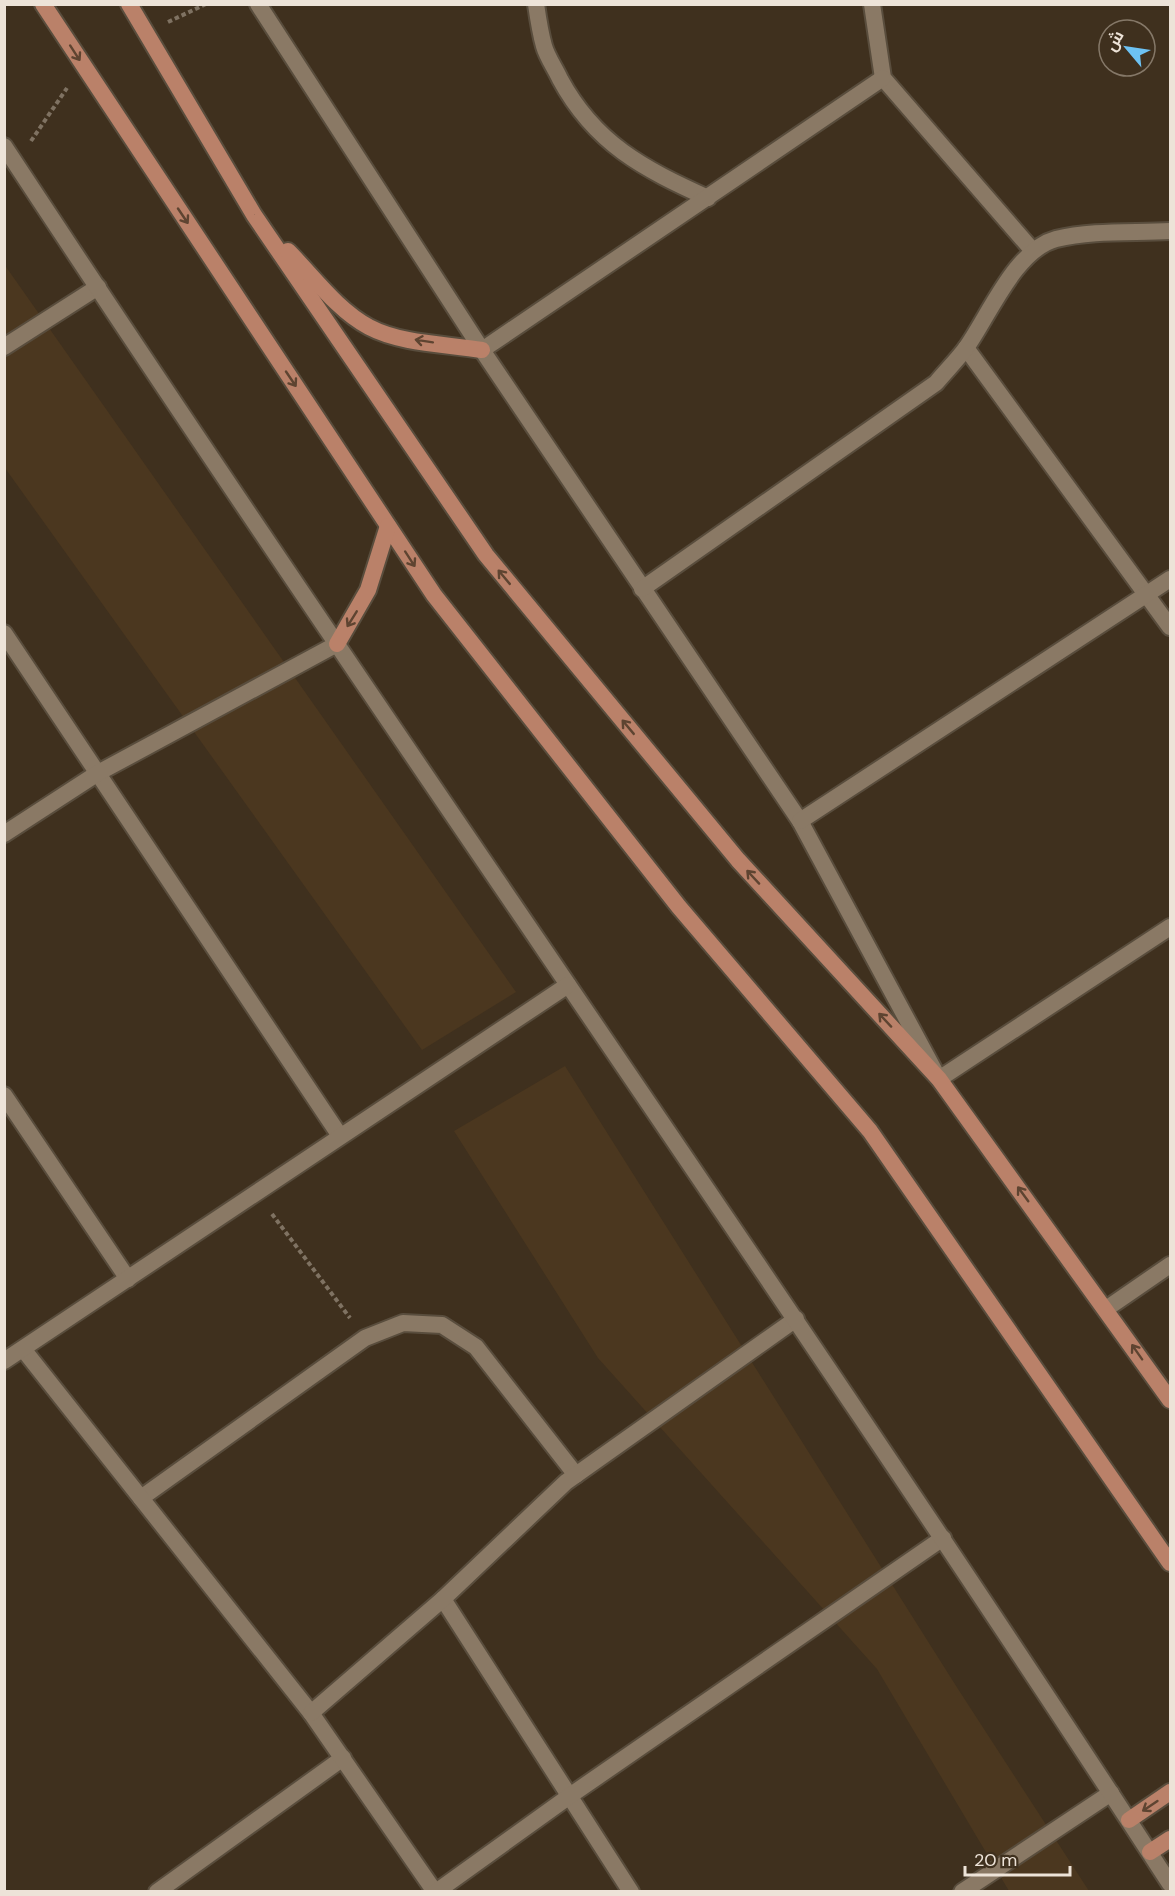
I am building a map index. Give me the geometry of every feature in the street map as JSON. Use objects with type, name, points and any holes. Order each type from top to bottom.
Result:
[{"type":"main road","points":[[43,4],[434,595],[679,907],[870,1131],[1170,1563]]},
{"type":"main road","points":[[129,4],[254,215],[486,555],[738,860],[939,1079],[1170,1400]]},
{"type":"main road","points":[[254,215],[340,305],[369,327],[405,338],[482,350]]},
{"type":"main road","points":[[337,644],[368,590],[388,526]]},
{"type":"main road","points":[[1129,1820],[1170,1792]]},
{"type":"main road","points":[[1150,1852],[1170,1839]]},
{"type":"street","points":[[258,4],[482,350],[800,821],[939,1079],[1170,927]]},
{"type":"street","points":[[536,4],[544,48],[568,93],[595,130],[622,154],[658,176],[708,198]]},
{"type":"street","points":[[872,4],[883,78],[1034,251]]},
{"type":"street","points":[[482,350],[883,78]]},
{"type":"street","points":[[4,146],[337,644],[943,1538],[1170,1884]]},
{"type":"street","points":[[642,589],[936,383],[966,348],[994,302],[1034,251],[1053,240],[1079,235],[1170,231]]},
{"type":"street","points":[[4,347],[98,287]]},
{"type":"street","points":[[966,348],[1170,627]]},
{"type":"street","points":[[800,821],[1170,579]]},
{"type":"street","points":[[4,633],[340,1136]]},
{"type":"street","points":[[4,834],[98,773],[337,644]]},
{"type":"street","points":[[4,1361],[568,985]]},
{"type":"street","points":[[4,1095],[128,1279]]},
{"type":"street","points":[[1106,1309],[1170,1265]]},
{"type":"street","points":[[311,1713],[443,1599],[576,1475],[796,1319]]},
{"type":"street","points":[[141,1498],[365,1338],[403,1323],[442,1325],[477,1347],[576,1475]]},
{"type":"street","points":[[23,1349],[311,1713],[435,1892],[571,1795],[943,1538]]},
{"type":"street","points":[[443,1599],[571,1795],[631,1892]]},
{"type":"street","points":[[157,1892],[343,1758]]},
{"type":"street","points":[[962,1892],[1111,1793]]},
{"type":"path","points":[[146,32],[206,4]]},
{"type":"path","points":[[16,164],[83,65]]},
{"type":"path","points":[[255,1193],[365,1338]]},
{"type":"shaded area","points":[[4,264],[516,992],[422,1050],[5,468]]},
{"type":"shaded area","points":[[565,1066],[958,1689],[1089,1891],[1009,1891],[877,1669],[598,1358],[454,1131]]}]
